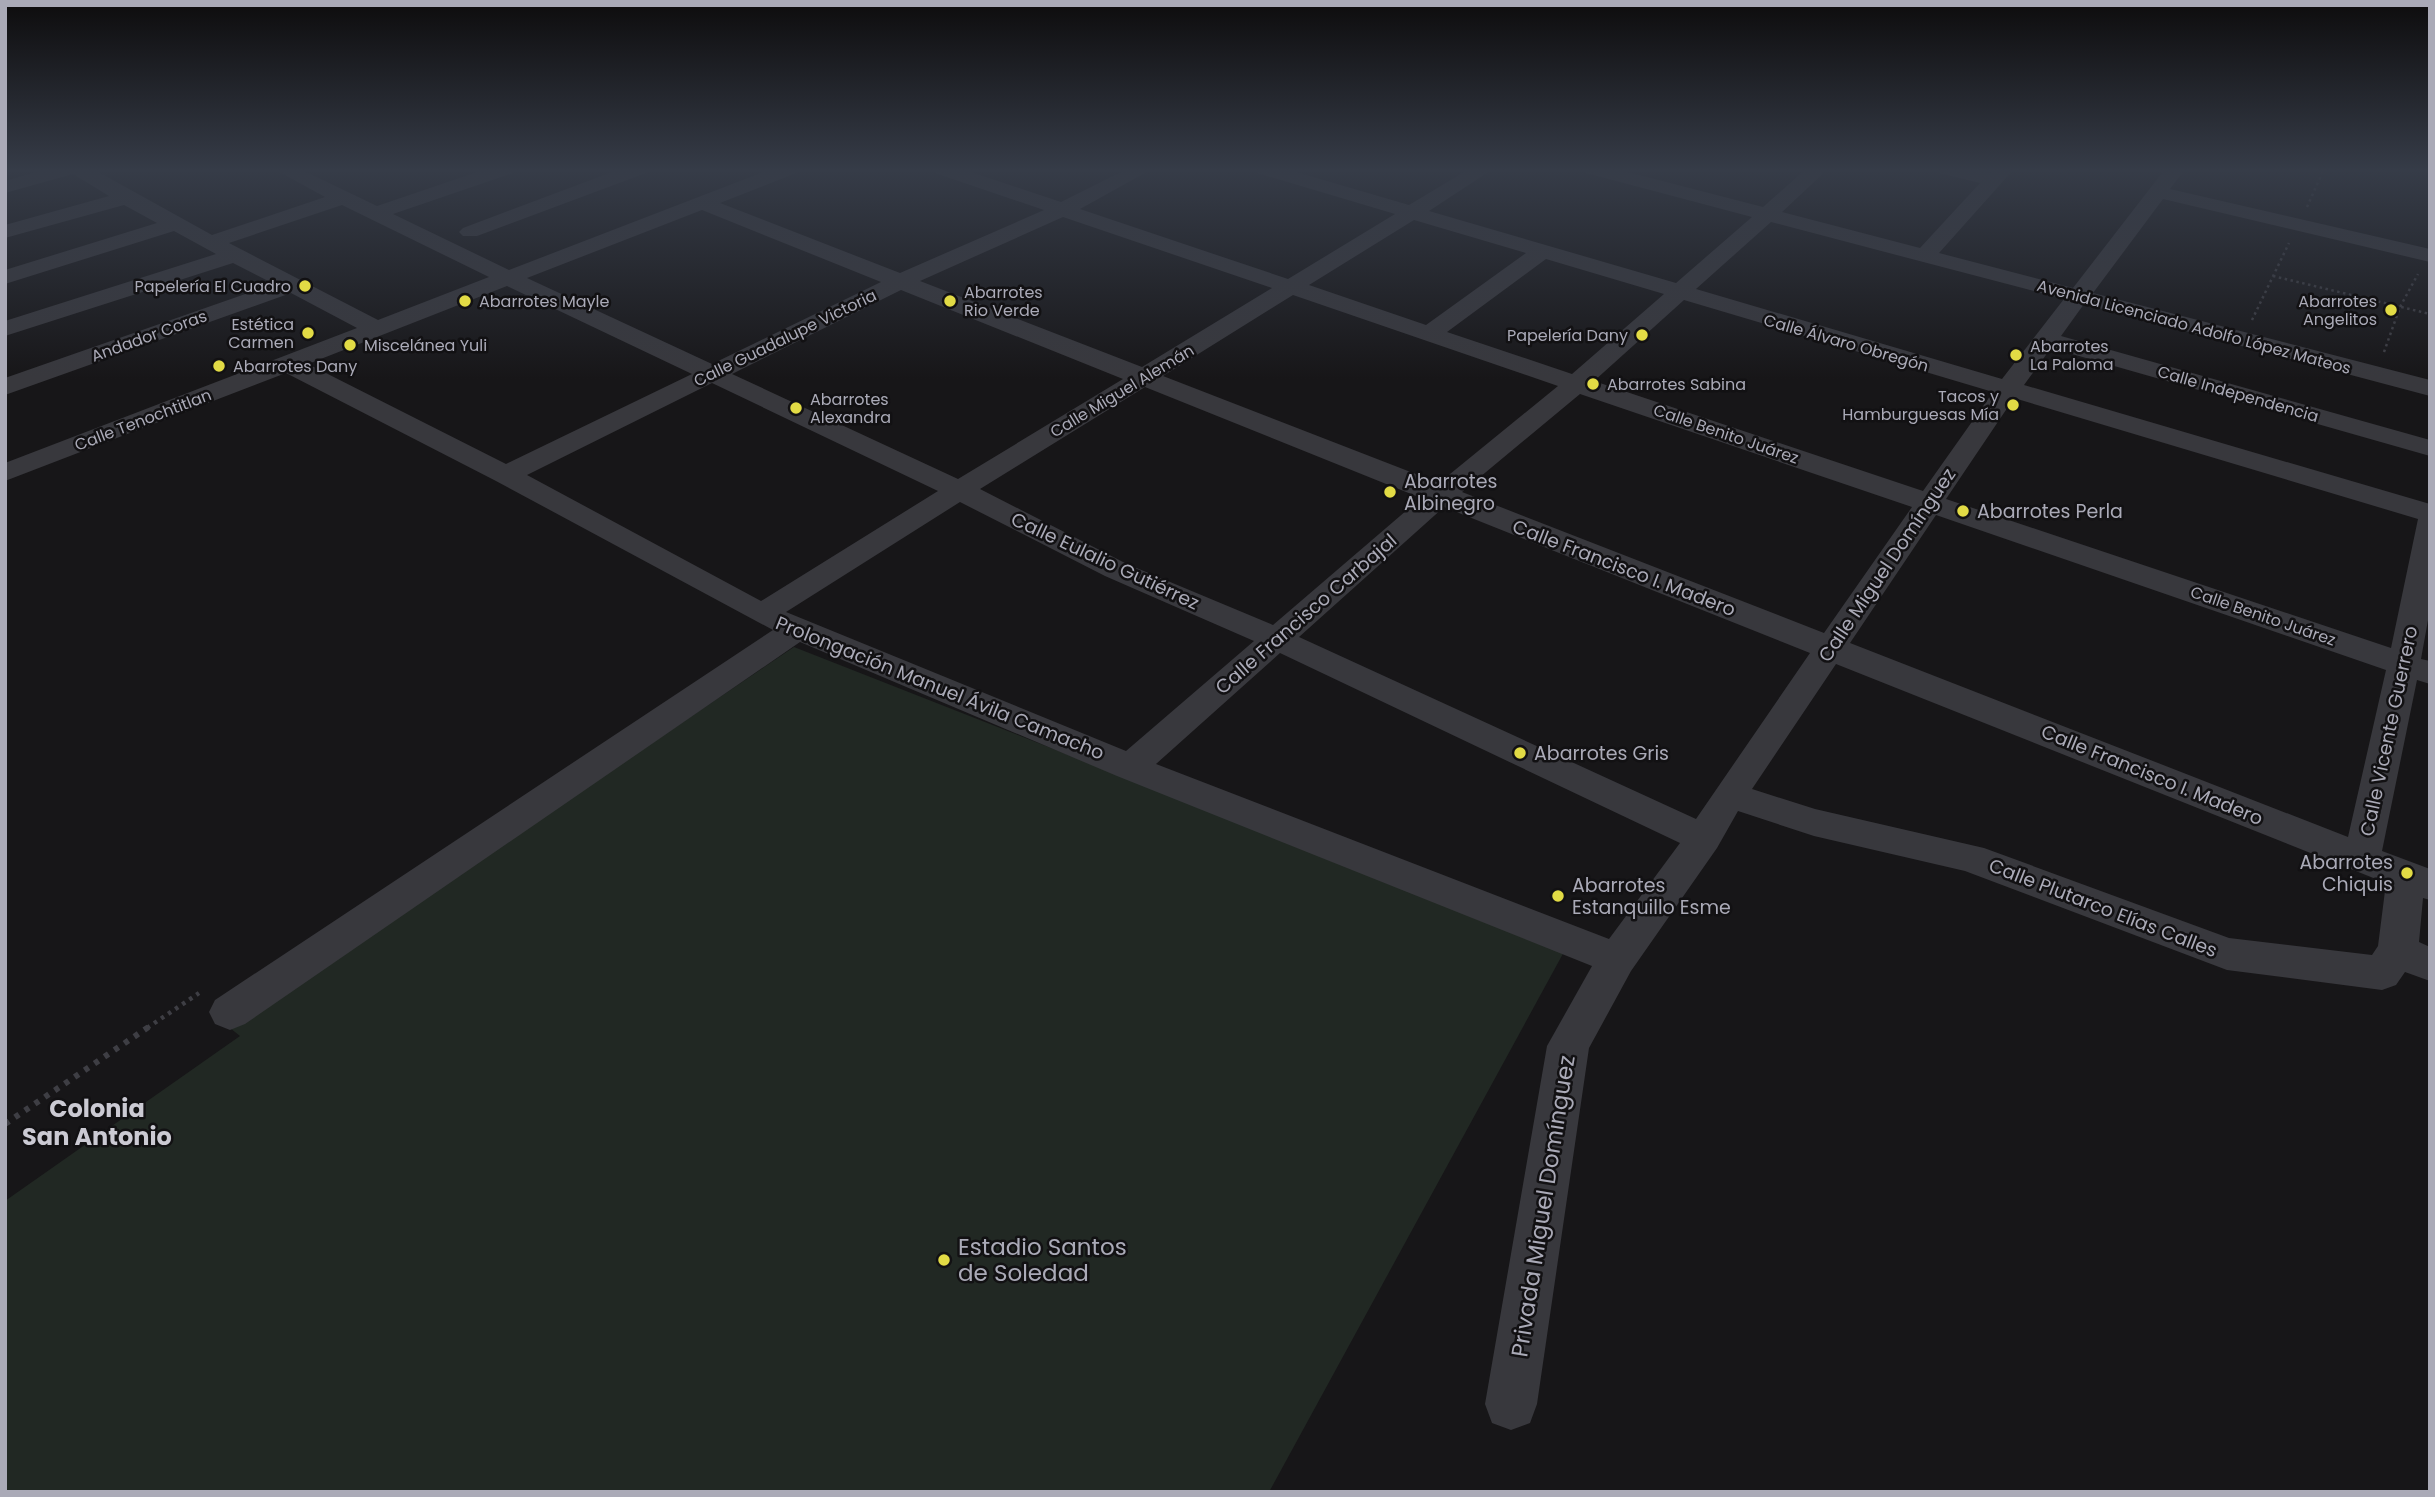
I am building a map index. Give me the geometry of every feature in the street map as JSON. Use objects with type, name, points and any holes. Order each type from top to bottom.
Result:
[{"type":"street","points":[[7,274],[123,239]]},
{"type":"street","points":[[205,239],[377,329]]},
{"type":"street","points":[[211,242],[220,239]]},
{"type":"street","name":"Calle Eulalio Gutiérrez","points":[[426,239],[716,373],[959,490],[1116,570],[1277,639],[1704,838]]},
{"type":"street","name":"Calle Tenochtitlan","points":[[5,473],[609,239]]},
{"type":"street","name":"Calle Francisco I. Madero","points":[[793,239],[2418,880]]},
{"type":"street","name":"Calle Guadalupe Victoria","points":[[506,475],[901,281],[997,239]]},
{"type":"street","name":"Calle Benito Juárez","points":[[1148,239],[2417,668]]},
{"type":"street","name":"Calle Miguel Alemán","points":[[762,614],[1368,239]]},
{"type":"street","name":"Calle Álvaro Obregón","points":[[1499,239],[2430,513]]},
{"type":"street","name":"Calle Francisco Carbajal","points":[[1130,767],[1440,496],[1576,384],[1740,239]]},
{"type":"street","name":"Avenida Licenciado Adolfo López Mateos","points":[[1860,239],[2430,388]]},
{"type":"street","points":[[1924,256],[1940,239]]},
{"type":"street","name":"Calle Miguel Domínguez","points":[[1704,838],[1729,795],[2007,390],[2121,239]]},
{"type":"street","points":[[2354,239],[2429,256]]},
{"type":"street","points":[[1429,334],[1542,252]]},
{"type":"street","points":[[5,330],[235,255]]},
{"type":"street","name":"Andador Coras","points":[[5,387],[292,285]]},
{"type":"street","name":"Calle Independencia","points":[[2046,340],[2430,448]]},
{"type":"street","name":"Prolongación Manuel Ávila Camacho","points":[[288,364],[506,475],[762,614],[1130,767],[1617,959]]},
{"type":"street","name":"Calle Vicente Guerrero","points":[[2362,858],[2417,668],[2430,522]]},
{"type":"street","points":[[230,1012],[797,629]]},
{"type":"street","name":"Calle Plutarco Elías Calles","points":[[1729,795],[1814,822],[1970,858],[2227,954],[2382,973],[2414,958],[2418,880]]},
{"type":"street","name":"Privada Miguel Domínguez","points":[[1511,1404],[1568,1046],[1617,959],[1704,838]]},
{"type":"path","points":[[2243,340],[2292,239]]},
{"type":"path","points":[[2376,375],[2400,307],[2429,256]]},
{"type":"path","points":[[2273,276],[2430,314]]},
{"type":"shaded area","name":"Estadio Santos de Soledad","points":[[794,647],[1565,950],[1269,1492],[5,1492],[5,1201],[240,1036],[230,1028]]},
{"type":"place","name":"Papelería El Cuadro","points":[[305,286]]},
{"type":"place","name":"Abarrotes Mayle","points":[[465,301]]},
{"type":"place","name":"Abarrotes Rio Verde","points":[[950,301]]},
{"type":"place","name":"Abarrotes Angelitos","points":[[2391,310]]},
{"type":"place","name":"Estética Carmen","points":[[308,333]]},
{"type":"place","name":"Papelería Dany","points":[[1642,335]]},
{"type":"place","name":"Miscelánea Yuli","points":[[350,345]]},
{"type":"place","name":"Abarrotes La Paloma","points":[[2016,355]]},
{"type":"place","name":"Abarrotes Dany","points":[[219,366]]},
{"type":"place","name":"Abarrotes Sabina","points":[[1593,384]]},
{"type":"place","name":"Tacos y Hamburguesas Mía","points":[[2013,405]]},
{"type":"place","name":"Abarrotes Alexandra","points":[[796,408]]},
{"type":"place","name":"Abarrotes Albinegro","points":[[1390,492]]},
{"type":"place","name":"Abarrotes Perla","points":[[1963,511]]},
{"type":"place","name":"Abarrotes Gris","points":[[1520,753]]},
{"type":"place","name":"Abarrotes Chiquis","points":[[2407,873]]},
{"type":"place","name":"Abarrotes Estanquillo Esme","points":[[1558,896]]},
{"type":"place","name":"Estadio Santos de Soledad","points":[[944,1260]]},
{"type":"district","name":"Colonia San Antonio","points":[[97,1122]]}]
